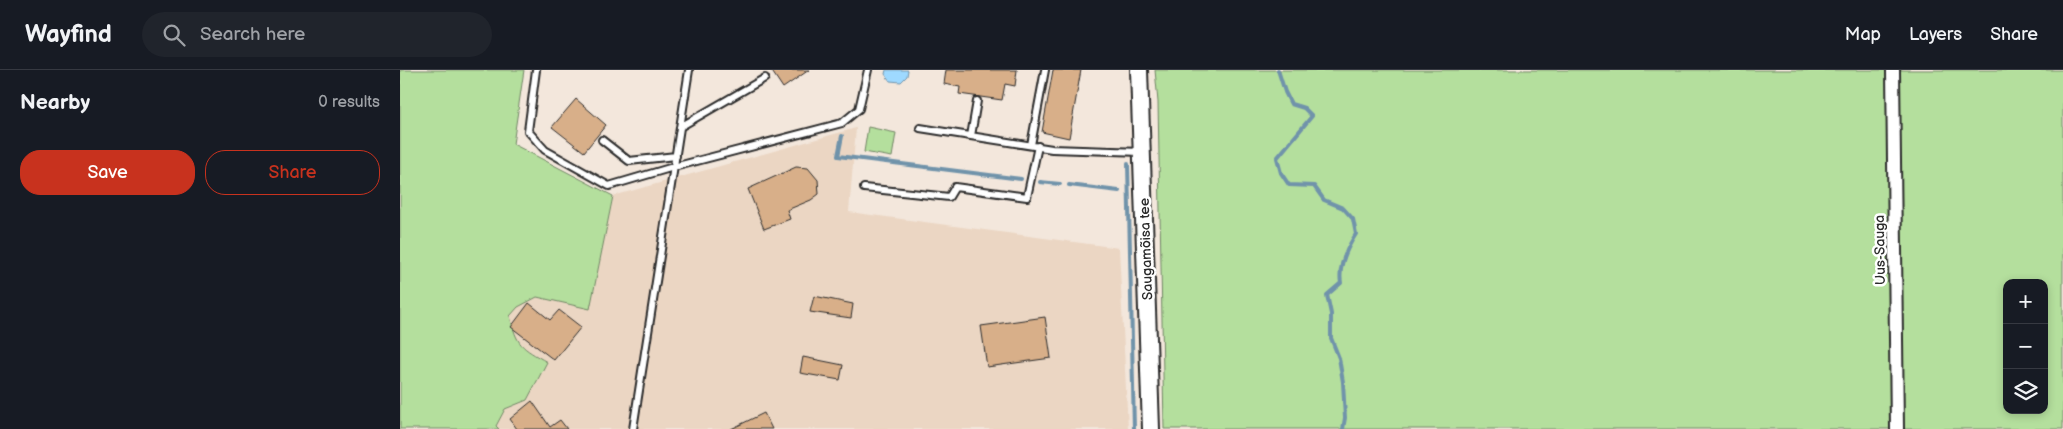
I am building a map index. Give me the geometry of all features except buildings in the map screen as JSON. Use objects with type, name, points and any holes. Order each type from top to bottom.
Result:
[{"type":"street","name":"Saugamõisa tee","points":[[1139,70],[1151,429]]},
{"type":"street","name":"Uus-Sauga","points":[[1893,70],[1897,429]]},
{"type":"lane","points":[[536,70],[528,131],[545,150],[609,186],[674,166],[842,123],[859,109],[868,70]]},
{"type":"lane","points":[[634,429],[689,70]]},
{"type":"lane","points":[[1031,145],[1044,70]]},
{"type":"lane","points":[[680,127],[765,78]]},
{"type":"lane","points":[[971,136],[977,101]]},
{"type":"lane","points":[[920,128],[1038,146],[1143,152]]},
{"type":"lane","points":[[602,140],[629,161],[676,156]]},
{"type":"lane","points":[[864,188],[950,197],[955,187],[1027,197],[1038,146]]},
{"type":"shaded area","points":[[856,128],[849,212],[1119,248],[1128,429],[499,429],[496,426],[505,409],[527,400],[547,362],[525,349],[515,337],[510,316],[517,307],[537,297],[590,308],[613,196]]},
{"type":"green space","points":[[400,70],[524,70],[513,144],[613,196],[590,309],[537,297],[518,307],[510,316],[515,334],[521,345],[547,362],[527,400],[505,409],[496,426],[499,429],[400,429]]},
{"type":"green space","points":[[1155,70],[2063,70],[2063,429],[1164,429],[1158,102]]},
{"type":"green space","points":[[868,127],[896,133],[892,157],[864,152]]},
{"type":"water","points":[[886,70],[908,70],[907,76],[901,82],[890,81],[885,74]]},
{"type":"waterway","points":[[1278,70],[1291,104],[1304,108],[1312,116],[1277,158],[1281,173],[1289,185],[1314,186],[1324,200],[1343,208],[1353,219],[1356,234],[1342,264],[1341,283],[1327,295],[1331,314],[1331,338],[1339,358],[1343,382],[1345,418],[1343,429]]},
{"type":"waterway","points":[[842,136],[838,156],[1021,179]]},
{"type":"waterway","points":[[1128,164],[1134,429]]},
{"type":"waterway","points":[[1040,182],[1060,184]]},
{"type":"waterway","points":[[1069,185],[1119,191]]}]
